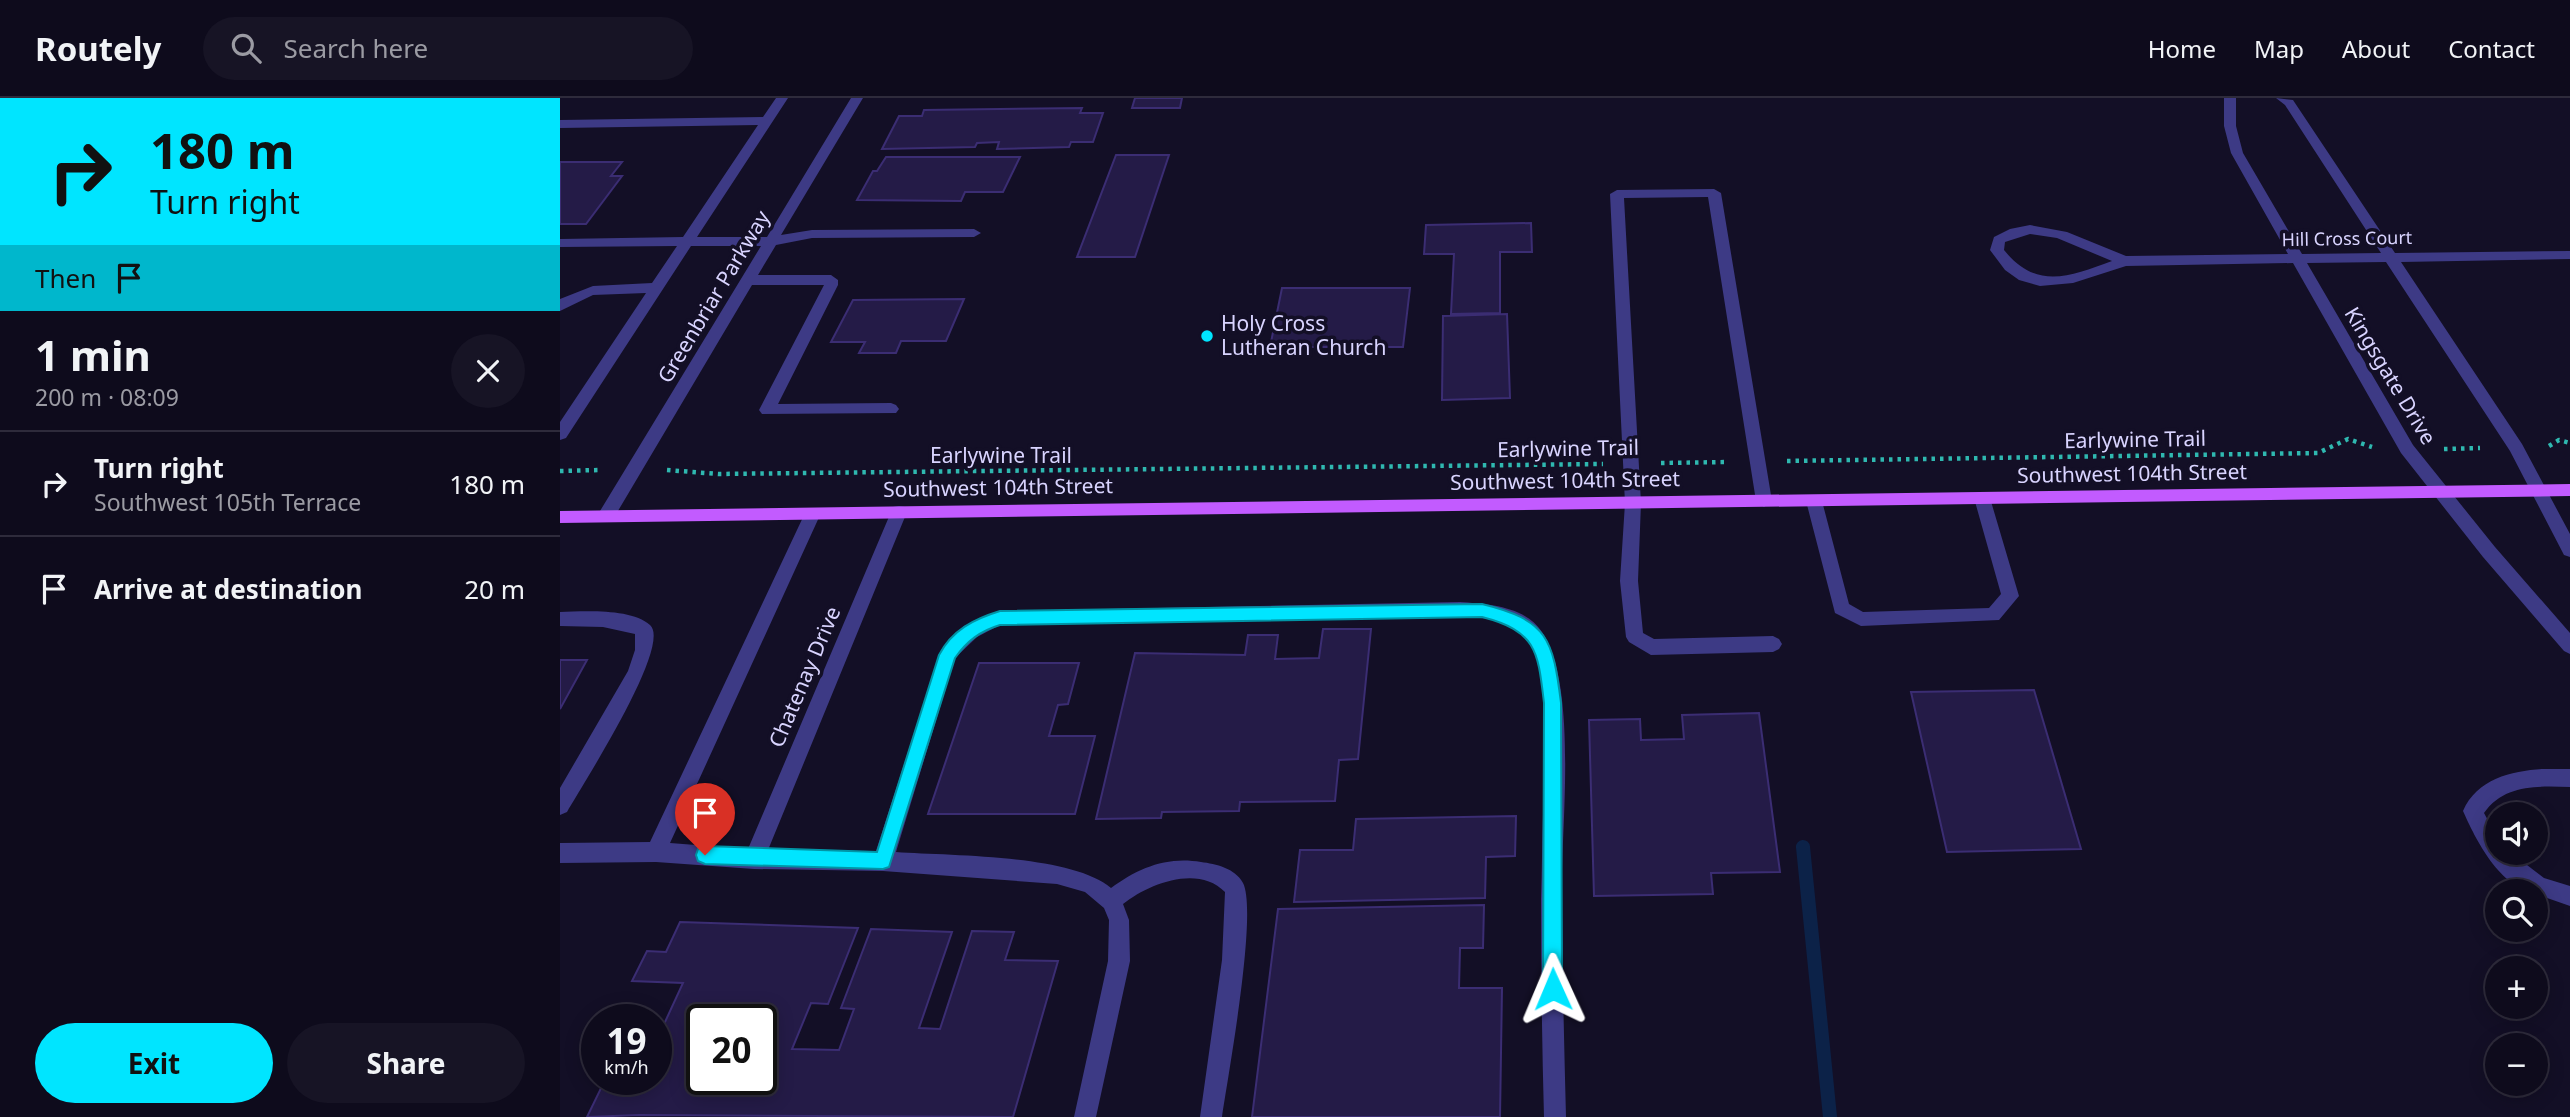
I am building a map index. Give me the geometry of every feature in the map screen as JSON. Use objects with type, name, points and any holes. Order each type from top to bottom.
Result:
[{"type":"main road","name":"Southwest 104th Street","points":[[560,517],[2570,490]]},
{"type":"street","points":[[560,434],[782,98]]},
{"type":"street","name":"Greenbriar Parkway","points":[[606,516],[774,241],[857,98]]},
{"type":"street","name":"Kingsgate Drive","points":[[2231,98],[2230,126],[2237,153],[2407,449],[2570,646]]},
{"type":"street","points":[[2282,98],[2289,103],[2392,257],[2516,448],[2570,551]]},
{"type":"street","points":[[560,124],[766,121]]},
{"type":"street","points":[[1764,501],[1714,193],[1617,194],[1633,503],[1629,581],[1635,636],[1651,647],[1773,644]]},
{"type":"street","name":"Hill Cross Court","points":[[2125,261],[2059,282],[2036,281],[2023,276],[1997,250],[1999,240],[2009,233],[2033,228],[2050,229],[2099,253],[2125,261],[2570,255]]},
{"type":"street","points":[[560,243],[774,241],[813,234],[974,233]]},
{"type":"street","points":[[750,280],[831,280],[831,285],[766,410],[891,409]]},
{"type":"street","points":[[560,306],[568,298],[592,290],[655,288]]},
{"type":"street","points":[[1814,501],[1841,608],[1861,619],[1993,615],[2010,596],[1982,498]]},
{"type":"street","name":"Chatenay Drive","points":[[754,859],[899,512]]},
{"type":"street","points":[[656,852],[813,513]]},
{"type":"street","points":[[883,860],[947,655],[960,638],[981,624],[1000,618],[1403,611],[1482,611],[1503,616],[1528,628],[1539,642],[1548,667],[1553,703],[1551,887],[1555,1117]]},
{"type":"street","points":[[560,619],[601,618],[631,623],[644,630],[644,650],[636,673],[560,806]]},
{"type":"street","points":[[2570,778],[2515,780],[2480,799],[2473,811],[2481,834],[2497,856],[2526,881],[2570,896]]},
{"type":"street","points":[[560,853],[656,852],[754,859],[883,860],[1057,874],[1091,884],[1111,901],[1119,920],[1119,961],[1085,1117]]},
{"type":"street","points":[[1111,901],[1131,884],[1154,873],[1185,868],[1224,877],[1236,889],[1236,934],[1211,1117]]},
{"type":"path","name":"Earlywine Trail","points":[[560,471],[634,470],[732,474],[1631,464],[2318,453],[2348,439],[2372,447],[2407,449],[2551,446],[2559,440],[2570,443]]},
{"type":"building","points":[[1135,98],[1182,98],[1180,108],[1132,108]]},
{"type":"building","points":[[1082,108],[1080,113],[1103,113],[1093,142],[1071,142],[1069,147],[997,149],[999,142],[977,143],[975,147],[882,149],[899,116],[922,116],[924,110]]},
{"type":"building","points":[[1116,155],[1169,155],[1135,257],[1077,257]]},
{"type":"building","points":[[886,157],[1020,157],[1003,192],[965,192],[961,201],[857,200],[873,171],[877,171]]},
{"type":"building","points":[[560,162],[622,162],[611,176],[622,176],[586,224],[560,224]]},
{"type":"building","points":[[1531,223],[1532,252],[1500,252],[1500,313],[1451,314],[1454,254],[1424,254],[1426,225]]},
{"type":"building","points":[[1282,288],[1410,288],[1403,347],[1270,347]]},
{"type":"building","points":[[964,299],[946,341],[901,341],[896,353],[859,353],[865,342],[831,342],[853,300]]},
{"type":"building","points":[[1507,314],[1510,398],[1442,400],[1443,316]]},
{"type":"building","points":[[1323,629],[1371,629],[1358,759],[1339,760],[1335,801],[1240,802],[1239,811],[1162,812],[1161,818],[1096,819],[1135,653],[1245,655],[1248,635],[1278,635],[1275,659],[1319,658]]},
{"type":"building","points":[[560,660],[587,660],[560,709]]},
{"type":"building","points":[[979,663],[1079,663],[1068,704],[1058,705],[1049,736],[1095,736],[1075,814],[928,814]]},
{"type":"building","points":[[2034,690],[2081,849],[1947,852],[1911,692]]},
{"type":"building","points":[[1759,713],[1780,872],[1711,873],[1713,894],[1594,896],[1589,720],[1640,719],[1641,740],[1684,739],[1682,715]]},
{"type":"building","points":[[1516,816],[1515,856],[1486,857],[1485,898],[1294,902],[1300,850],[1353,850],[1356,819]]},
{"type":"building","points":[[1484,905],[1483,948],[1460,948],[1459,988],[1502,988],[1500,1117],[1252,1117],[1278,909]]},
{"type":"building","points":[[680,922],[858,928],[828,1004],[811,1003],[792,1049],[839,1050],[854,1009],[841,1008],[871,929],[952,932],[919,1028],[940,1029],[972,931],[1014,932],[1005,960],[1058,961],[1013,1117],[587,1117],[598,1095],[672,1095],[672,1007],[683,983],[632,981],[647,951],[666,952]]},
{"type":"waterway","points":[[1803,847],[1830,1117]]},
{"type":"place","name":"Holy Cross Lutheran Church","points":[[1207,336]]},
{"type":"route","points":[[705,855],[754,859],[883,860],[947,655],[960,638],[981,624],[1000,618],[1482,611],[1503,616],[1528,628],[1539,642],[1548,667],[1553,703],[1553,989]]}]
